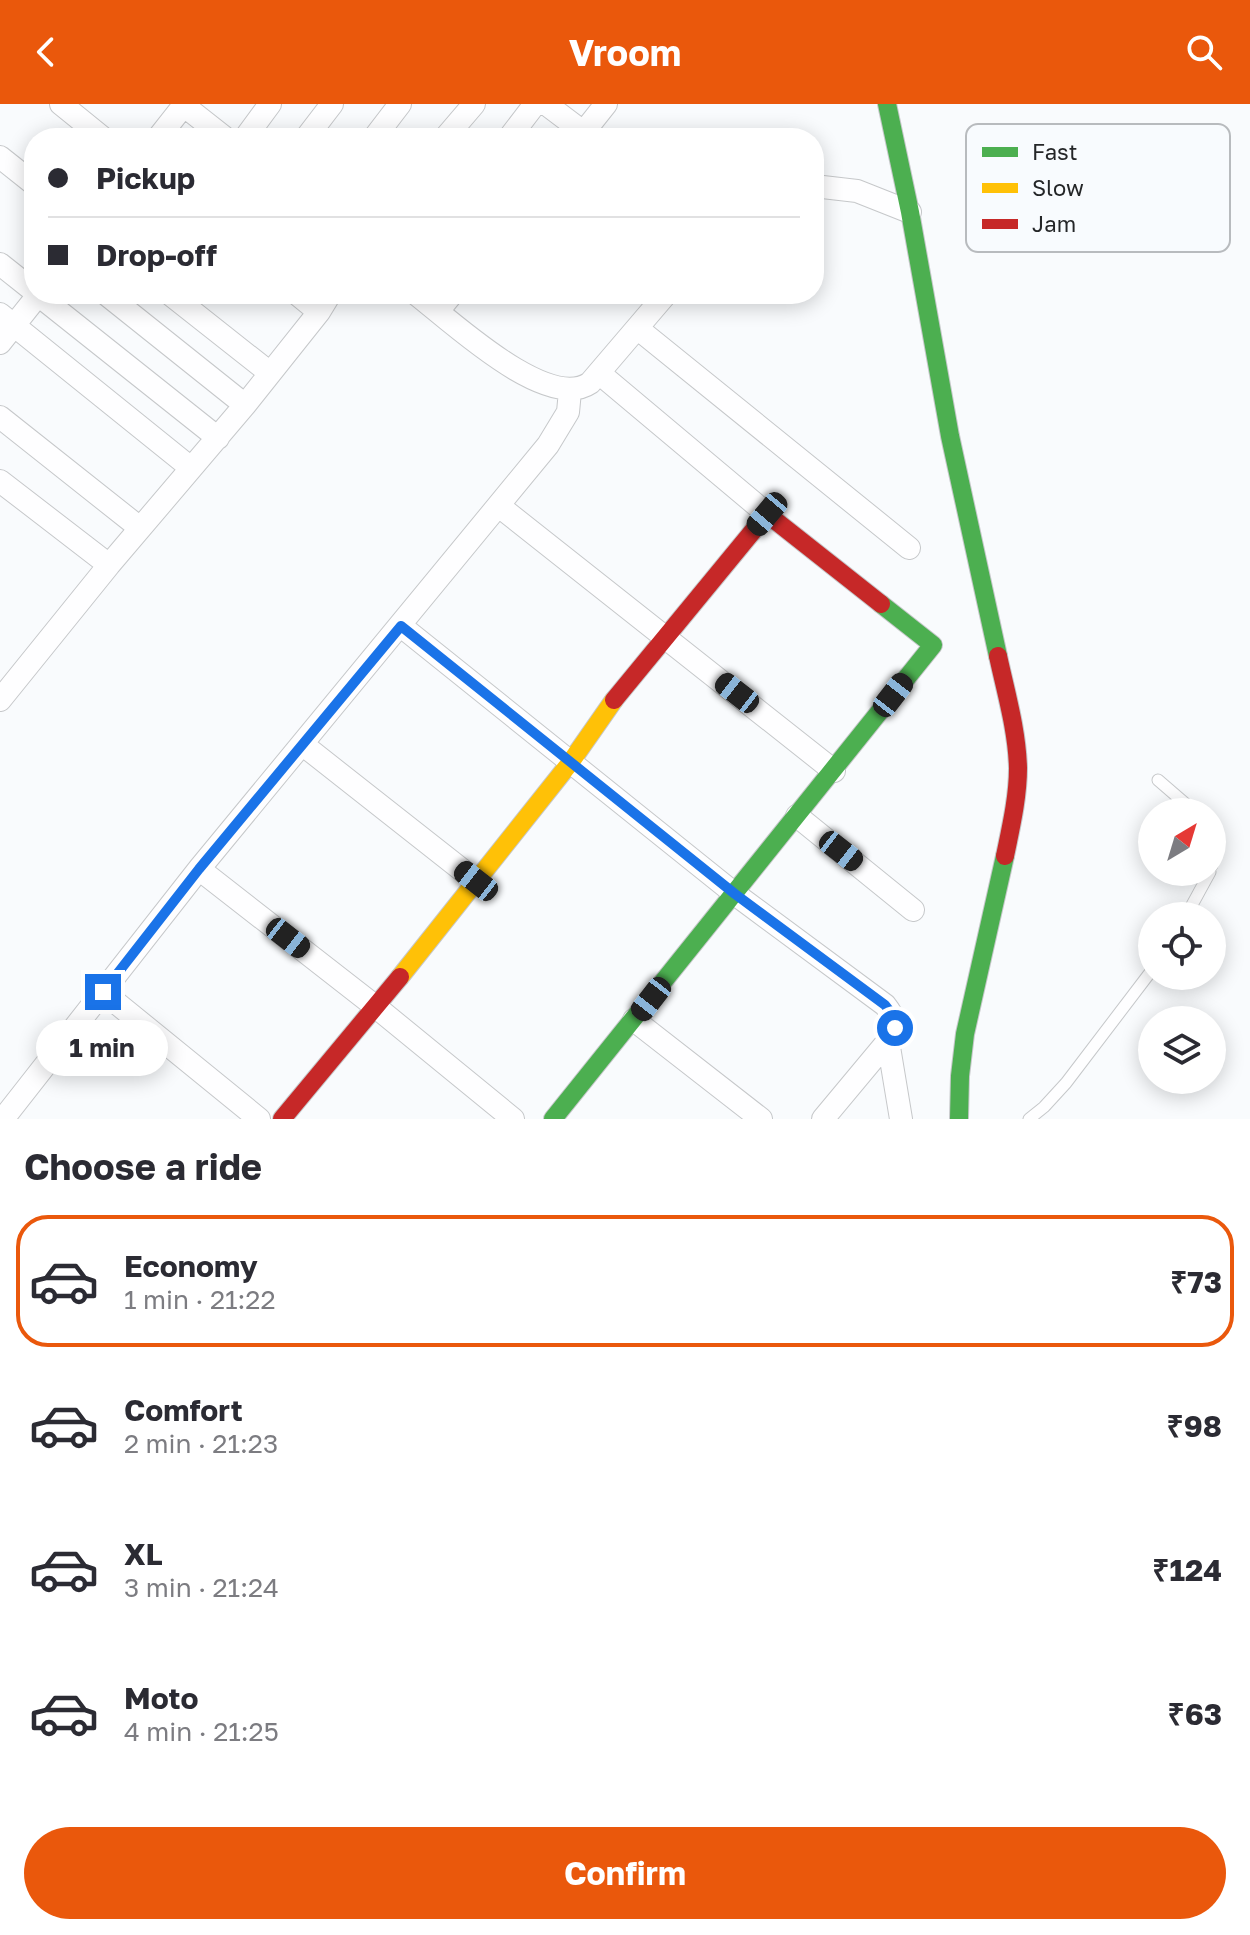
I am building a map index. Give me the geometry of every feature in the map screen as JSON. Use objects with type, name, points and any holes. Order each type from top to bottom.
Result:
[{"type":"street","points":[[61,104],[91,128]]},
{"type":"street","points":[[252,128],[270,104]]},
{"type":"street","points":[[314,128],[332,104]]},
{"type":"street","points":[[382,128],[400,104]]},
{"type":"street","points":[[454,128],[474,104]]},
{"type":"street","points":[[517,128],[535,104]]},
{"type":"street","points":[[546,104],[574,128]]},
{"type":"street","points":[[590,128],[606,104]]},
{"type":"street","points":[[887,104],[910,212],[950,436],[1015,733],[1018,779],[1012,823],[970,1004],[957,1087],[959,1119]]},
{"type":"street","points":[[168,128],[190,107],[214,128]]},
{"type":"street","points":[[0,157],[24,176]]},
{"type":"street","points":[[824,187],[857,191],[910,212]]},
{"type":"street","points":[[0,264],[24,283]]},
{"type":"street","points":[[0,343],[7,319],[25,304]]},
{"type":"street","points":[[50,304],[218,438]]},
{"type":"street","points":[[119,304],[245,405]]},
{"type":"street","points":[[183,304],[270,373]]},
{"type":"street","points":[[0,700],[245,405],[323,304]]},
{"type":"street","points":[[446,304],[526,375],[546,385],[570,391],[581,389],[599,373],[657,304]]},
{"type":"street","points":[[7,319],[191,468]]},
{"type":"street","points":[[637,328],[909,548]]},
{"type":"street","points":[[553,1119],[933,645],[767,514],[599,373]]},
{"type":"street","points":[[3,1119],[199,869],[499,506],[561,426],[568,412],[570,391]]},
{"type":"street","points":[[0,417],[140,528]]},
{"type":"street","points":[[0,481],[109,565]]},
{"type":"street","points":[[499,506],[834,771]]},
{"type":"street","points":[[282,1119],[376,1007],[570,763],[623,688],[767,514]]},
{"type":"street","points":[[401,626],[735,894],[885,1005],[895,1018],[895,1028],[888,1041],[823,1119]]},
{"type":"street","points":[[302,744],[476,881]]},
{"type":"street","points":[[797,816],[913,910]]},
{"type":"street","points":[[199,869],[513,1119]]},
{"type":"street","points":[[103,992],[259,1119]]},
{"type":"street","points":[[634,1020],[761,1119]]},
{"type":"street","points":[[888,1041],[901,1119]]},
{"type":"lane","points":[[1158,780],[1179,798]]},
{"type":"lane","points":[[1029,1119],[1066,1083],[1138,988]]},
{"type":"traffic: fast","points":[[887,104],[910,212],[950,436],[998,656]]},
{"type":"traffic: fast","points":[[553,1119],[933,645],[881,604]]},
{"type":"traffic: fast","points":[[959,1119],[965,1034],[1005,856]]},
{"type":"traffic: slow","points":[[400,977],[570,763],[614,700]]},
{"type":"traffic: jam","points":[[614,700],[767,514],[881,604]]},
{"type":"traffic: jam","points":[[998,656],[1013,726],[1018,768],[1005,856]]},
{"type":"traffic: jam","points":[[282,1119],[400,977]]},
{"type":"route","points":[[103,992],[199,869],[401,626],[735,894],[885,1005],[895,1018],[895,1028]]}]
